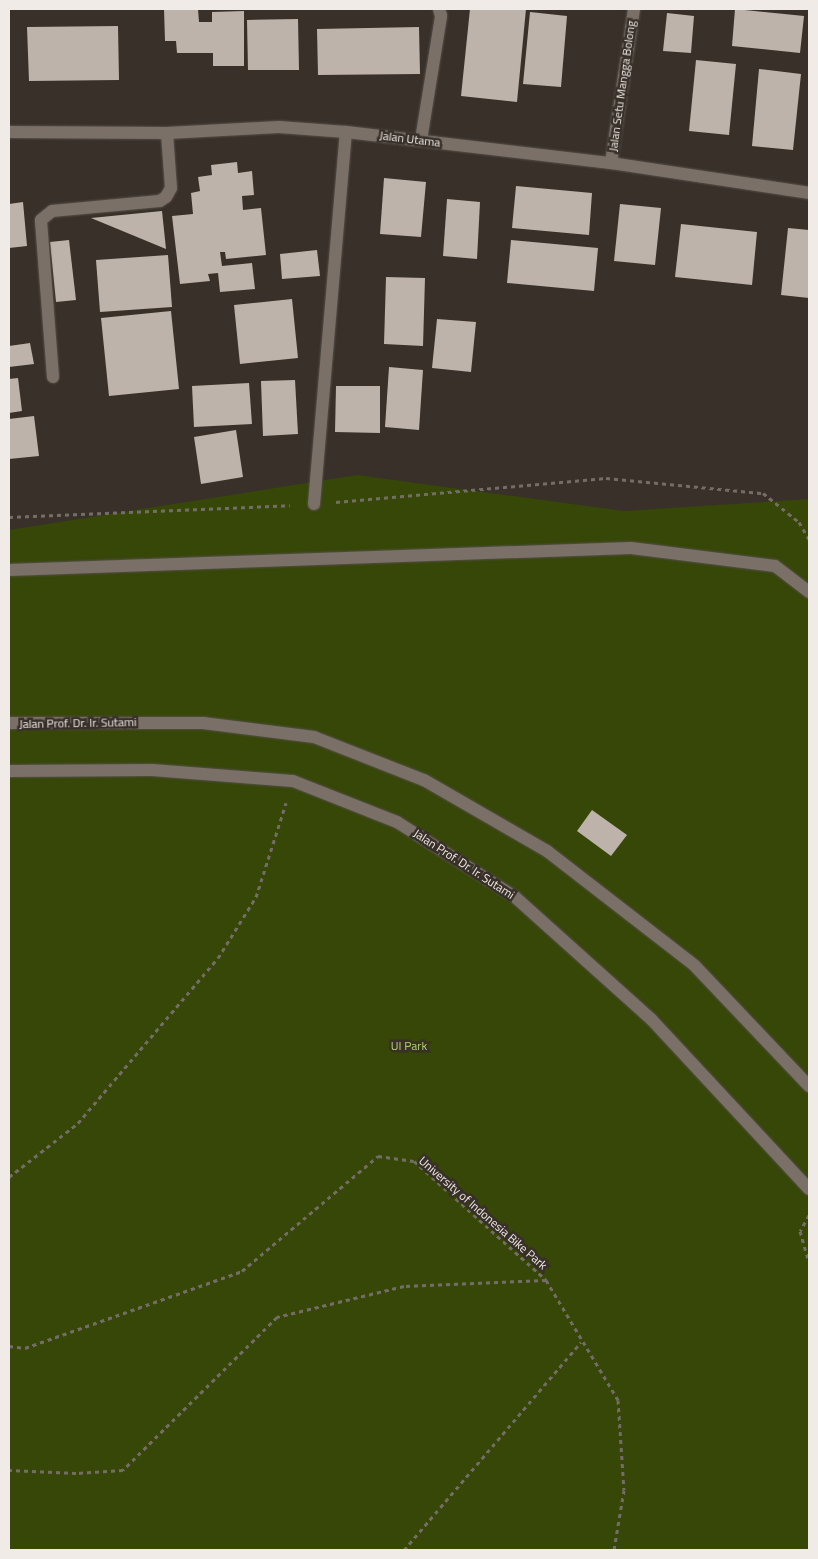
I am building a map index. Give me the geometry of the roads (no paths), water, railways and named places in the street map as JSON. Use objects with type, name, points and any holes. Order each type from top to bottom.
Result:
[{"type":"street","points":[[421,140],[441,16],[439,9]]},
{"type":"street","name":"Jalan Setu Mangga Bolong","points":[[611,162],[634,9]]},
{"type":"street","name":"Jalan Utama","points":[[9,132],[167,133],[279,127],[346,132],[611,162],[809,193]]},
{"type":"street","points":[[314,504],[346,132]]},
{"type":"street","points":[[53,377],[41,220],[52,211],[160,201],[166,197],[171,188],[167,133]]},
{"type":"street","points":[[9,570],[631,548],[775,566],[809,592]]},
{"type":"street","name":"Jalan Prof. Dr. Ir. Sutami","points":[[9,724],[202,723],[314,737],[424,780],[546,851],[695,966],[809,1086]]},
{"type":"street","name":"Jalan Prof. Dr. Ir. Sutami","points":[[9,771],[152,770],[293,781],[398,822],[515,897],[651,1020],[809,1189]]},
{"type":"park label","name":"UI Park","points":[[409,1046]]}]
